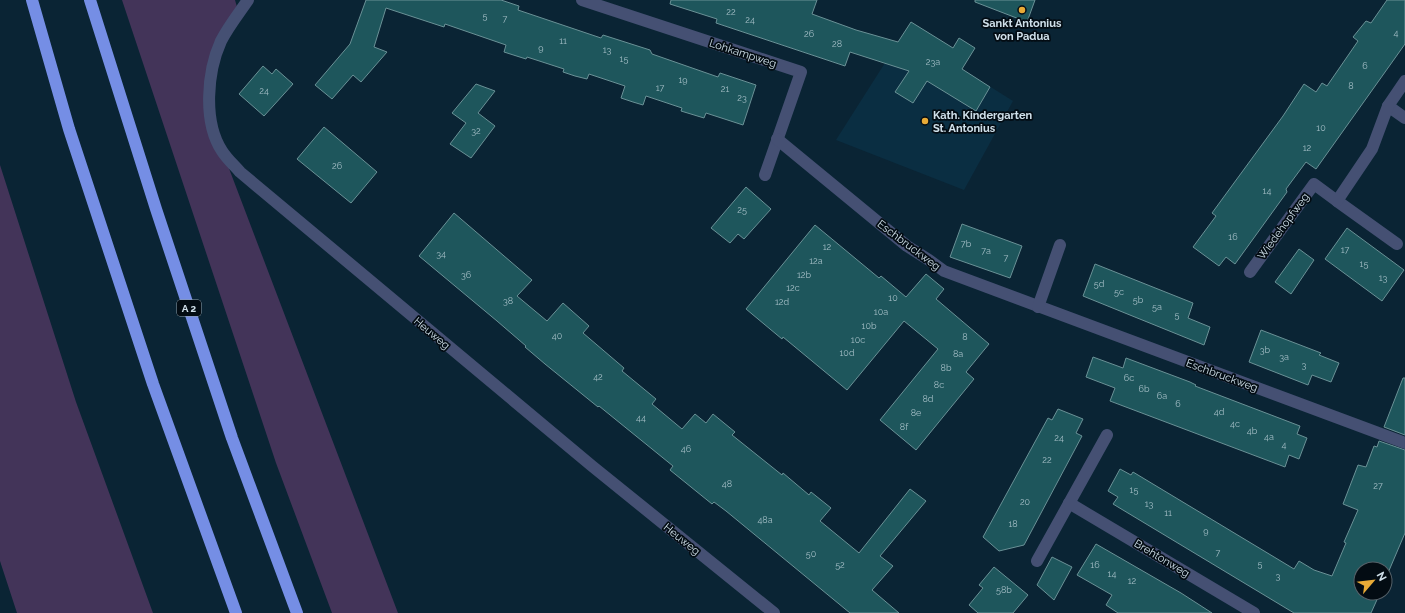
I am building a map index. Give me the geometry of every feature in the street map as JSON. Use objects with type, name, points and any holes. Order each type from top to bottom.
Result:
[{"type":"highway","points":[[32,0],[69,129],[148,369],[236,613]]},
{"type":"highway","name":"A 2","points":[[90,0],[156,209],[232,438],[297,613]]},
{"type":"street","name":"Heuweg","points":[[248,0],[221,41],[213,62],[208,92],[210,124],[222,150],[240,172],[586,461],[774,613]]},
{"type":"street","name":"Lohkampweg","points":[[582,0],[801,72],[765,175]]},
{"type":"street","points":[[1337,201],[1372,149],[1388,106],[1405,81]]},
{"type":"street","points":[[1388,106],[1405,118]]},
{"type":"street","name":"Eschbruckweg","points":[[777,139],[907,246],[944,271],[1405,443]]},
{"type":"street","name":"Wiedehopfweg","points":[[1250,272],[1314,184],[1397,244]]},
{"type":"street","points":[[1038,307],[1060,245]]},
{"type":"street","points":[[1037,561],[1107,435]]},
{"type":"street","name":"Brehtonweg","points":[[1069,503],[1254,613]]},
{"type":"shaded area","points":[[122,0],[235,0],[239,14],[221,41],[209,92],[222,150],[398,613],[332,613],[276,463]]},
{"type":"shaded area","name":"Kath. Kindergarten St. Antonius","points":[[911,22],[943,42],[962,69],[1013,101],[964,190],[836,140]]},
{"type":"shaded area","points":[[0,165],[76,402],[153,613],[17,613],[0,561]]},
{"type":"building","points":[[366,0],[501,0],[519,6],[518,10],[601,38],[603,35],[650,50],[652,54],[718,77],[720,73],[756,85],[743,125],[706,113],[704,118],[681,111],[682,108],[646,96],[643,105],[621,98],[625,86],[589,74],[587,79],[575,76],[563,72],[564,69],[527,57],[526,59],[504,52],[506,45],[445,24],[444,27],[386,8],[374,47],[387,52],[361,82],[353,75],[332,99],[315,85],[350,44]]},
{"type":"building","points":[[671,0],[817,0],[812,14],[856,30],[898,42],[911,22],[953,48],[959,38],[975,48],[962,69],[990,87],[976,111],[927,81],[913,103],[895,92],[909,71],[850,52],[845,66],[716,23],[717,19],[670,4]]},
{"type":"building","name":"Sankt Antonius von Padua","points":[[975,0],[1035,0],[1027,22],[975,2]]},
{"type":"building","points":[[1387,0],[1405,0],[1405,44],[1316,169],[1306,162],[1286,189],[1287,192],[1235,264],[1226,257],[1219,266],[1193,247],[1216,216],[1212,213],[1283,116],[1304,84],[1316,92],[1322,83],[1327,86],[1358,41],[1353,37],[1366,21],[1371,23]]},
{"type":"building","points":[[263,66],[272,74],[276,69],[293,84],[264,116],[239,94]]},
{"type":"building","points":[[476,84],[495,91],[478,113],[495,126],[471,158],[450,144],[466,123],[452,113]]},
{"type":"building","points":[[324,127],[377,172],[351,203],[297,159]]},
{"type":"building","points":[[746,187],[771,209],[744,239],[738,234],[730,243],[711,228]]},
{"type":"building","points":[[454,213],[532,280],[517,296],[547,321],[563,303],[589,326],[583,333],[624,368],[622,371],[656,399],[652,404],[682,429],[695,414],[706,423],[713,414],[735,432],[732,435],[782,475],[783,473],[809,495],[811,492],[831,508],[820,521],[859,553],[910,489],[926,501],[880,556],[893,566],[872,590],[899,613],[850,613],[726,511],[714,502],[712,504],[670,470],[673,466],[545,364],[497,321],[419,256]]},
{"type":"building","points":[[962,224],[1022,246],[1010,278],[950,257]]},
{"type":"building","points":[[815,225],[879,278],[881,276],[906,297],[926,274],[944,289],[936,299],[989,344],[966,372],[974,379],[916,450],[880,420],[938,349],[904,321],[847,390],[783,337],[782,339],[746,309]]},
{"type":"building","points":[[1347,228],[1404,270],[1382,301],[1325,259]]},
{"type":"building","points":[[1299,249],[1314,260],[1291,294],[1275,282]]},
{"type":"building","points":[[1095,264],[1193,303],[1188,318],[1210,327],[1204,345],[1083,296]]},
{"type":"building","points":[[1261,330],[1321,353],[1319,355],[1339,363],[1331,382],[1312,375],[1308,385],[1249,362]]},
{"type":"building","points":[[1093,357],[1123,368],[1126,358],[1300,426],[1297,434],[1307,438],[1299,459],[1289,455],[1285,467],[1110,401],[1115,388],[1086,377]]},
{"type":"building","points":[[1403,378],[1405,378],[1405,435],[1384,427]]},
{"type":"building","points":[[1058,409],[1083,419],[1076,433],[1082,436],[1024,545],[999,551],[983,537],[1048,418],[1052,420]]},
{"type":"building","points":[[1379,441],[1405,450],[1405,533],[1393,561],[1353,561],[1353,601],[1376,601],[1371,613],[1294,613],[1113,504],[1118,497],[1108,491],[1120,469],[1131,475],[1133,472],[1294,569],[1299,561],[1314,570],[1332,576],[1346,543],[1344,542],[1358,510],[1343,504],[1358,465],[1366,467],[1374,446],[1377,447]]},
{"type":"building","points":[[1096,544],[1181,593],[1212,613],[1118,613],[1106,605],[1112,595],[1077,575]]},
{"type":"building","points":[[1052,557],[1072,567],[1054,600],[1037,585]]},
{"type":"building","points":[[994,567],[1028,595],[1013,613],[978,613],[969,605],[983,588],[979,585]]},
{"type":"place","name":"Sankt Antonius von Padua","points":[[1022,10]]},
{"type":"place","name":"Kath. Kindergarten St. Antonius","points":[[925,121]]}]
